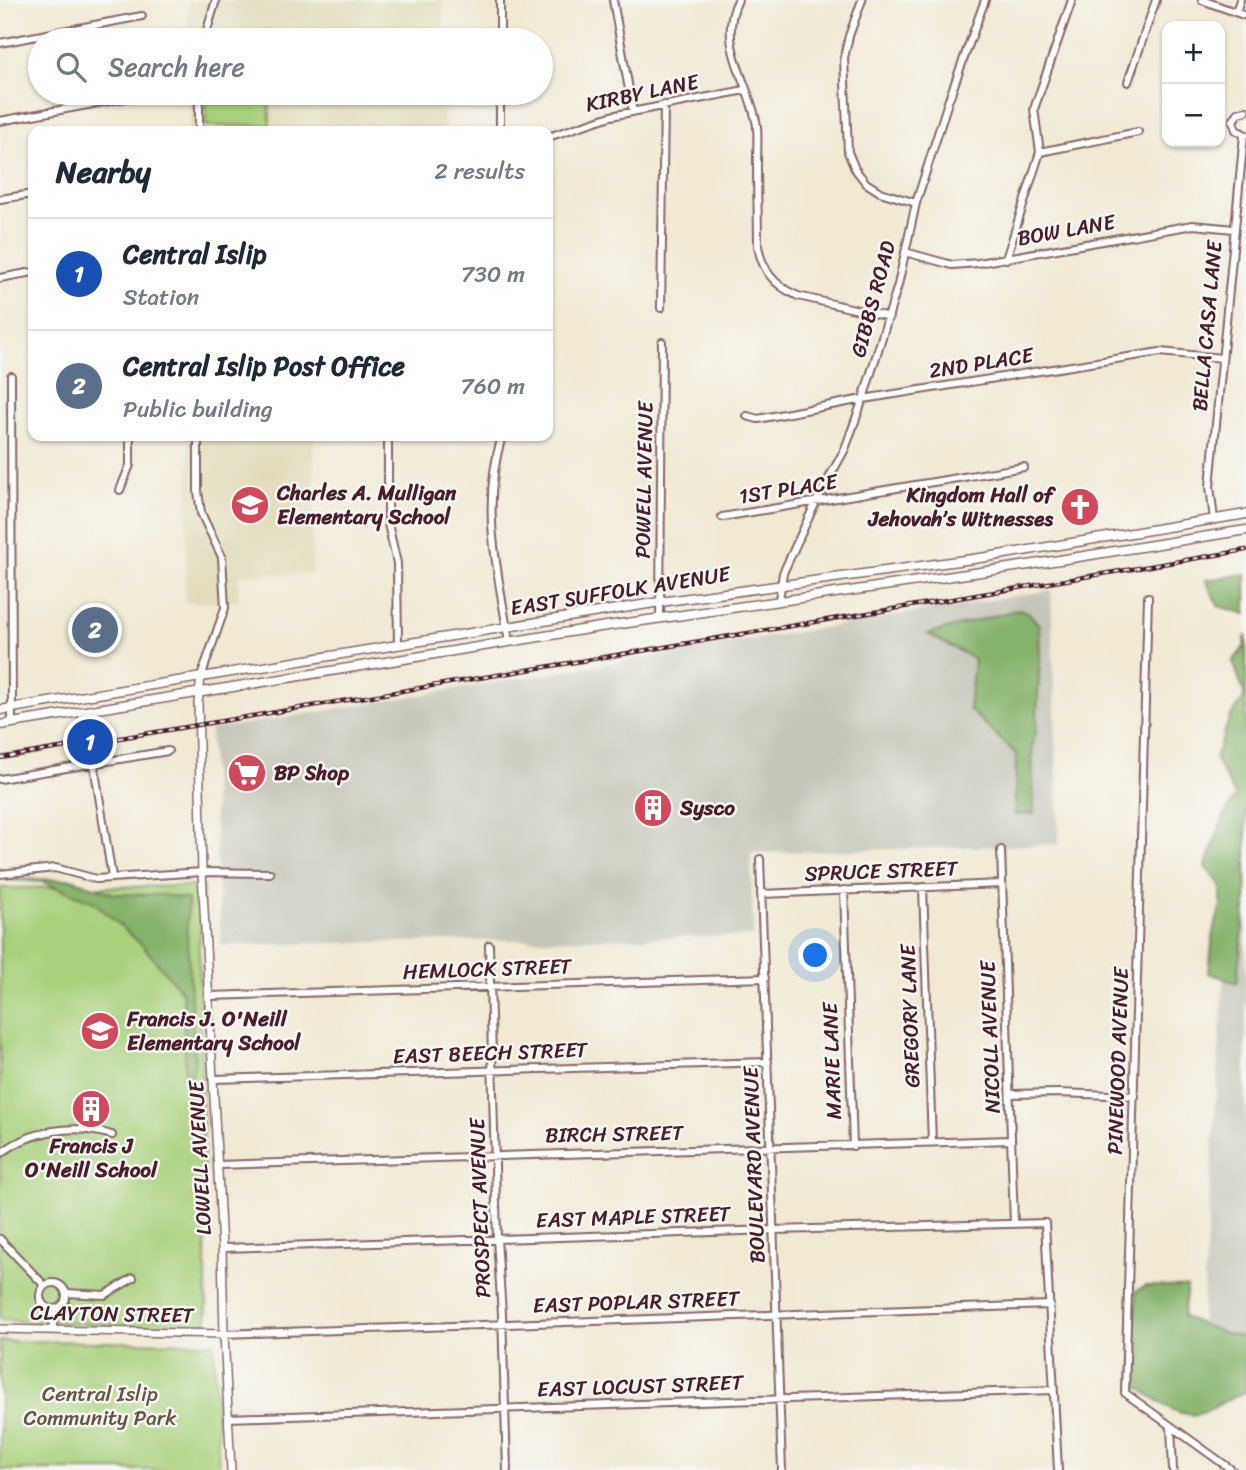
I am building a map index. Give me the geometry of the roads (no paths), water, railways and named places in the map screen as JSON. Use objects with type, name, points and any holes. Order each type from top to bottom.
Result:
[{"type":"main road","name":"EAST SUFFOLK AVENUE","points":[[0,710],[660,602],[1011,554],[1246,514]]},
{"type":"main road","name":"EAST SUFFOLK AVENUE","points":[[0,725],[660,618],[1022,566],[1246,530]]},
{"type":"street","points":[[208,28],[216,0]]},
{"type":"street","points":[[500,0],[500,28]]},
{"type":"street","points":[[613,0],[633,111]]},
{"type":"street","points":[[738,0],[730,22],[730,37],[757,128],[760,262],[768,275],[784,290],[798,296],[889,317]]},
{"type":"street","points":[[862,0],[844,58],[848,152],[855,169],[866,183],[880,192],[916,203]]},
{"type":"street","name":"GIBBS ROAD","points":[[779,600],[780,585],[790,558],[845,449],[863,399],[889,317],[916,203],[948,102],[985,0]]},
{"type":"street","points":[[1006,258],[1040,152],[1034,109],[1072,0]]},
{"type":"street","points":[[1128,82],[1156,0]]},
{"type":"street","points":[[1202,0],[1246,16]]},
{"type":"street","points":[[1236,12],[1240,0]]},
{"type":"street","points":[[79,28],[142,16]]},
{"type":"street","points":[[0,43],[28,38]]},
{"type":"street","name":"KIRBY LANE","points":[[553,134],[633,111],[745,90]]},
{"type":"street","points":[[0,121],[87,105]]},
{"type":"street","points":[[199,105],[199,126]]},
{"type":"street","points":[[500,105],[500,126]]},
{"type":"street","points":[[661,308],[664,105]]},
{"type":"street","name":"BELLA CASA LANE","points":[[1214,520],[1210,486],[1245,135],[1236,130],[1233,121],[1238,113],[1246,111]]},
{"type":"street","points":[[1040,152],[1138,132]]},
{"type":"street","points":[[0,200],[28,195]]},
{"type":"street","name":"BOW LANE","points":[[905,252],[952,265],[1193,225],[1234,229]]},
{"type":"street","points":[[0,278],[28,273]]},
{"type":"street","name":"POWELL AVENUE","points":[[660,618],[662,342]]},
{"type":"street","name":"2ND PLACE","points":[[747,416],[758,419],[863,399],[1160,352],[1222,358]]},
{"type":"street","points":[[12,376],[12,723]]},
{"type":"street","points":[[0,407],[11,406]]},
{"type":"street","points":[[120,490],[130,465],[130,441]]},
{"type":"street","points":[[198,441],[201,513],[222,557],[226,597],[225,608],[201,677]]},
{"type":"street","points":[[388,441],[388,524],[397,563],[398,645]]},
{"type":"street","points":[[501,441],[493,470],[490,517],[492,547],[509,642]]},
{"type":"street","name":"1ST PLACE","points":[[722,517],[1024,467]]},
{"type":"street","name":"PINEWOOD AVENUE","points":[[1148,597],[1125,1393],[1232,1470]]},
{"type":"street","name":"LOWELL AVENUE","points":[[201,677],[198,693],[202,872],[231,1470]]},
{"type":"street","points":[[0,779],[168,751]]},
{"type":"street","points":[[94,765],[112,877]]},
{"type":"street","name":"NICOLL AVENUE","points":[[1001,850],[1014,1223]]},
{"type":"street","name":"BOULEVARD AVENUE","points":[[760,859],[782,1470]]},
{"type":"street","points":[[0,874],[55,868],[96,879],[202,872],[270,873]]},
{"type":"street","name":"SPRUCE STREET","points":[[761,894],[1002,884]]},
{"type":"street","name":"GREGORY LANE","points":[[923,887],[932,1143]]},
{"type":"street","name":"MARIE LANE","points":[[844,890],[853,1146]]},
{"type":"street","name":"PROSPECT AVENUE","points":[[489,945],[507,1470]]},
{"type":"street","name":"HEMLOCK STREET","points":[[210,996],[765,978]]},
{"type":"street","name":"EAST BEECH STREET","points":[[214,1079],[768,1062]]},
{"type":"street","points":[[1010,1094],[1135,1096]]},
{"type":"street","points":[[0,1154],[37,1133],[99,1131],[112,1135]]},
{"type":"street","name":"BIRCH STREET","points":[[218,1165],[1012,1140]]},
{"type":"street","name":"EAST MAPLE STREET","points":[[222,1248],[1045,1223],[1050,1305]]},
{"type":"street","points":[[0,1239],[44,1285]]},
{"type":"street","points":[[66,1293],[105,1295],[133,1278]]},
{"type":"street","points":[[52,1282],[60,1284],[66,1293],[63,1304],[52,1309],[40,1300],[44,1285],[52,1282]]},
{"type":"street","points":[[1050,1305],[1058,1470]]},
{"type":"street","name":"EAST POPLAR STREET","points":[[224,1334],[1050,1305]]},
{"type":"street","points":[[52,1309],[52,1330]]},
{"type":"street","name":"CLAYTON STREET","points":[[0,1329],[224,1334]]},
{"type":"street","name":"EAST LOCUST STREET","points":[[228,1418],[1053,1390]]},
{"type":"street","points":[[1171,1427],[1173,1470]]},
{"type":"railway","points":[[0,758],[1246,550]]},
{"type":"place","name":"Charles A. Mulligan Elementary School","points":[[250,505]]},
{"type":"place","name":"Kingdom Hall of Jehovah’s Witnesses","points":[[1080,507]]},
{"type":"place","name":"Central Islip Post Office","points":[[95,630]]},
{"type":"place","name":"Central Islip","points":[[90,742]]},
{"type":"place","name":"BP Shop","points":[[247,773]]},
{"type":"place","name":"Sysco","points":[[653,808]]},
{"type":"place","name":"Francis J. O'Neill Elementary School","points":[[100,1031]]},
{"type":"place","name":"Francis J O'Neill School","points":[[91,1109]]},
{"type":"park label","name":"Central Islip Community Park","points":[[100,1406]]}]
